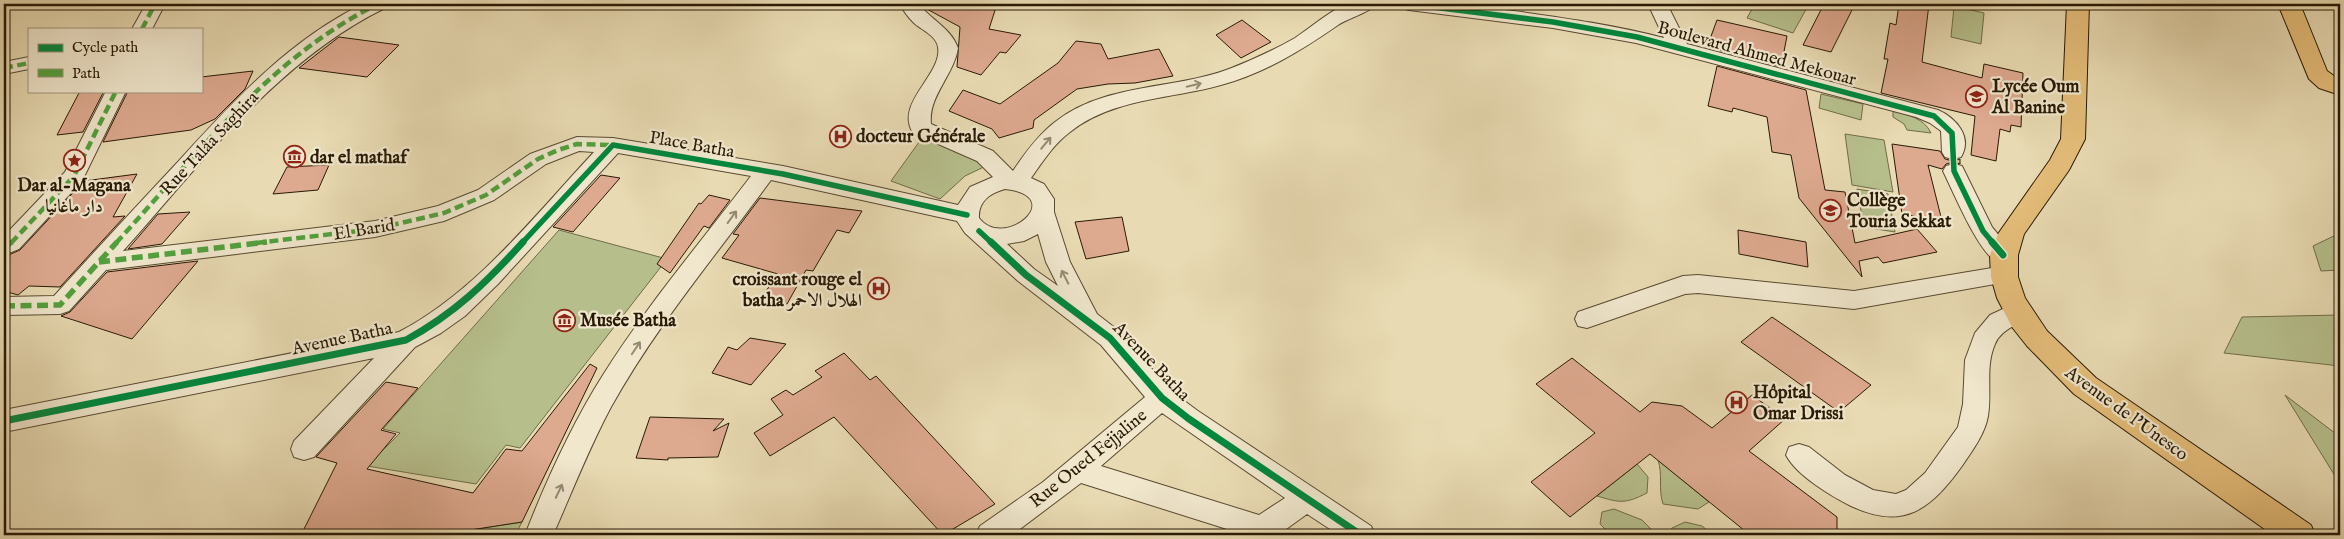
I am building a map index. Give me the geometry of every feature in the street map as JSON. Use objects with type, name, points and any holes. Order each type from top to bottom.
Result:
[{"type":"main road","points":[[2004,265],[2012,234],[2065,158],[2073,139],[2078,4]]},
{"type":"main road","points":[[2289,4],[2317,74],[2327,83],[2340,88]]},
{"type":"main road","name":"Avenue de l'Unesco","points":[[2004,265],[2018,311],[2056,360],[2085,386],[2299,535]]},
{"type":"street","points":[[143,28],[155,4]]},
{"type":"street","name":"Rue Talâa Saghira","points":[[4,306],[60,305],[214,136],[276,72],[348,19],[378,4]]},
{"type":"street","points":[[909,4],[921,19],[945,39],[948,52],[943,67],[920,107],[919,114],[922,128],[985,156],[1014,181]]},
{"type":"street","points":[[1014,181],[1048,139],[1082,114],[1108,104],[1192,86],[1236,74],[1292,48],[1342,13],[1368,4]]},
{"type":"street","name":"Boulevard Ahmed Mekouar","points":[[1414,4],[1562,24],[1637,37],[1934,116],[1952,133],[1953,162],[1983,231],[2004,265]]},
{"type":"street","points":[[1658,4],[1679,48]]},
{"type":"street","points":[[4,68],[28,63]]},
{"type":"street","points":[[4,247],[16,237],[74,176],[116,92]]},
{"type":"street","name":"El Barid","points":[[98,262],[375,229],[444,213],[486,194],[538,159],[558,150],[577,144],[613,146]]},
{"type":"street","name":"Place Batha","points":[[613,146],[766,172]]},
{"type":"street","name":"Avenue Batha","points":[[4,421],[365,350],[406,340],[432,326],[456,309],[490,278],[613,146]]},
{"type":"street","points":[[539,535],[587,430],[612,382],[766,172]]},
{"type":"street","name":"Avenue Batha","points":[[766,172],[882,194],[973,223],[1026,276],[1110,338],[1162,398],[1189,419],[1361,535]]},
{"type":"street","points":[[1014,181],[1028,185],[1041,193],[1045,206],[1044,214],[1031,228],[1016,234],[1001,236],[973,223],[969,201],[976,193],[991,184],[1014,181]]},
{"type":"street","name":"Avenue Batha","points":[[1044,214],[1058,262],[1088,320]]},
{"type":"street","points":[[1586,319],[1683,285],[1698,284],[1854,300],[2004,265]]},
{"type":"street","points":[[1799,455],[1838,486],[1859,497],[1886,505],[1908,504],[1921,496],[1936,480],[1961,445],[1975,416],[1977,355],[1990,329],[2018,311]]},
{"type":"street","points":[[304,449],[406,340]]},
{"type":"street","name":"Rue Oued Fejjaline","points":[[990,535],[1077,470],[1162,398]]},
{"type":"street","points":[[1077,470],[1259,527],[1267,527],[1308,498]]},
{"type":"green space","points":[[1755,4],[1809,4],[1793,33],[1747,18]]},
{"type":"green space","points":[[1954,6],[1984,13],[1981,44],[1951,37]]},
{"type":"green space","points":[[1821,94],[1863,104],[1861,120],[1819,108]]},
{"type":"green space","points":[[1893,111],[1920,121],[1931,133],[1907,130],[1904,124],[1893,117]]},
{"type":"green space","points":[[927,131],[990,164],[965,176],[940,199],[891,181]]},
{"type":"green space","points":[[1845,134],[1884,140],[1893,192],[1852,185]]},
{"type":"green space","points":[[1857,189],[1888,194],[1895,232],[1864,227]]},
{"type":"green space","points":[[559,230],[667,259],[520,448],[506,445],[476,484],[367,466],[400,433],[383,429]]},
{"type":"green space","points":[[2340,233],[2340,270],[2321,271],[2313,246]]},
{"type":"green space","points":[[2340,315],[2340,366],[2224,353],[2242,317]]},
{"type":"green space","points":[[2285,395],[2340,437],[2340,484]]},
{"type":"green space","points":[[1658,460],[1709,502],[1698,509],[1663,504]]},
{"type":"green space","points":[[1637,464],[1648,477],[1647,493],[1628,501],[1611,500],[1597,496]]},
{"type":"green space","points":[[1614,509],[1642,520],[1652,530],[1651,535],[1624,535],[1622,533],[1611,535],[1600,524],[1602,512]]},
{"type":"green space","points":[[522,522],[515,535],[438,535]]},
{"type":"green space","points":[[1685,522],[1702,526],[1713,535],[1668,535],[1672,528]]},
{"type":"building","points":[[921,4],[997,4],[989,29],[1021,35],[1006,53],[1000,52],[981,75],[957,67],[960,27]]},
{"type":"building","points":[[1824,4],[1855,4],[1831,52],[1803,45]]},
{"type":"building","points":[[1899,4],[1929,4],[1922,62],[1982,78],[1984,64],[2023,73],[2021,127],[2011,125],[2010,132],[2000,129],[1996,161],[1971,155],[1975,116],[1881,93],[1888,59],[1884,59],[1890,23],[1896,25]]},
{"type":"building","points":[[1242,20],[1271,42],[1241,58],[1216,35]]},
{"type":"building","points":[[1717,20],[1787,36],[1781,67],[1707,47]]},
{"type":"building","points":[[339,37],[399,45],[367,77],[299,68]]},
{"type":"building","points":[[1076,41],[1101,44],[1108,59],[1159,49],[1173,76],[1135,83],[1108,84],[1077,89],[1034,120],[1033,128],[999,138],[992,129],[949,111],[963,90],[1000,104],[1058,63]]},
{"type":"building","points":[[1717,66],[1806,90],[1825,190],[1845,192],[1855,243],[1917,229],[1937,252],[1883,263],[1878,257],[1859,261],[1862,277],[1799,198],[1791,155],[1772,152],[1767,117],[1733,108],[1732,112],[1708,106]]},
{"type":"building","points":[[253,71],[245,89],[215,119],[191,130],[103,142],[128,92],[202,92],[202,77]]},
{"type":"building","points":[[79,92],[103,92],[83,132],[57,135]]},
{"type":"building","points":[[1892,144],[1940,151],[1945,159],[1953,161],[1960,159],[1960,164],[1954,162],[1946,164],[1942,169],[1928,165],[1942,221],[1902,214]]},
{"type":"building","points":[[329,165],[318,190],[273,194],[287,167]]},
{"type":"building","points":[[137,174],[113,217],[125,216],[60,287],[29,286],[18,295],[4,291],[4,257],[20,250],[84,181]]},
{"type":"building","points":[[601,175],[620,178],[573,232],[553,227]]},
{"type":"building","points":[[709,195],[730,200],[709,228],[704,226],[670,273],[657,264],[699,203],[701,204]]},
{"type":"building","points":[[760,198],[862,211],[849,233],[837,230],[813,271],[806,270],[787,304],[759,301],[778,274],[722,258],[739,235],[733,234]]},
{"type":"building","points":[[190,212],[162,244],[128,249],[158,214]]},
{"type":"building","points":[[1122,217],[1129,251],[1086,259],[1075,222]]},
{"type":"building","points":[[1738,230],[1806,242],[1808,267],[1739,254]]},
{"type":"building","points":[[198,261],[132,339],[61,316],[70,312],[107,272]]},
{"type":"building","points":[[1772,317],[1871,385],[1839,412],[1741,342]]},
{"type":"building","points":[[750,338],[786,344],[751,385],[712,373],[728,347],[737,350]]},
{"type":"building","points":[[844,353],[870,380],[876,376],[995,504],[943,535],[834,417],[770,456],[754,433],[783,415],[771,399],[786,390],[793,395],[822,377],[815,371]]},
{"type":"building","points":[[1572,358],[1640,412],[1652,402],[1682,406],[1712,428],[1752,395],[1785,419],[1749,451],[1837,517],[1837,535],[1750,535],[1650,454],[1570,517],[1531,482],[1595,433],[1536,384]]},
{"type":"building","points":[[590,364],[597,368],[522,522],[438,535],[301,535],[337,463],[316,457],[386,382],[418,388],[381,430],[396,434],[367,469],[473,493],[506,449],[522,451]]},
{"type":"building","points":[[650,417],[724,419],[713,431],[729,423],[718,457],[668,458],[668,460],[636,458]]},
{"type":"marked path","points":[[143,28],[155,4]]},
{"type":"marked path","points":[[4,306],[60,305],[225,124],[272,76],[323,35],[350,18],[378,4]]},
{"type":"marked path","points":[[4,68],[28,63]]},
{"type":"marked path","points":[[4,247],[11,243],[74,176],[116,92]]},
{"type":"marked path","points":[[99,262],[375,229],[444,213],[486,195],[538,159],[558,150],[577,144],[613,145]]},
{"type":"cycle path","points":[[1409,4],[1553,22],[1637,37],[1934,116],[1952,133],[1954,171],[1983,231],[2003,255]]},
{"type":"cycle path","points":[[4,421],[374,348],[406,340],[432,326],[456,309],[490,278],[613,145],[783,174],[967,215]]},
{"type":"cycle path","points":[[979,231],[1026,275],[1110,338],[1162,398],[1189,419],[1361,535]]},
{"type":"place","name":"Lycée Oum Al Banine","points":[[1976,96]]},
{"type":"place","name":"docteur Générale","points":[[840,136]]},
{"type":"place","name":"dar el mathaf","points":[[294,157]]},
{"type":"place","name":"Dar al-Magana دار ماغانيا","points":[[74,160]]},
{"type":"place","name":"Collège Touria Sekkat","points":[[1831,210]]},
{"type":"place","name":"croissant rouge el batha الهلال الاحمر","points":[[878,289]]},
{"type":"place","name":"Musée Batha","points":[[564,320]]},
{"type":"place","name":"Hôpital Omar Drissi","points":[[1737,402]]}]
